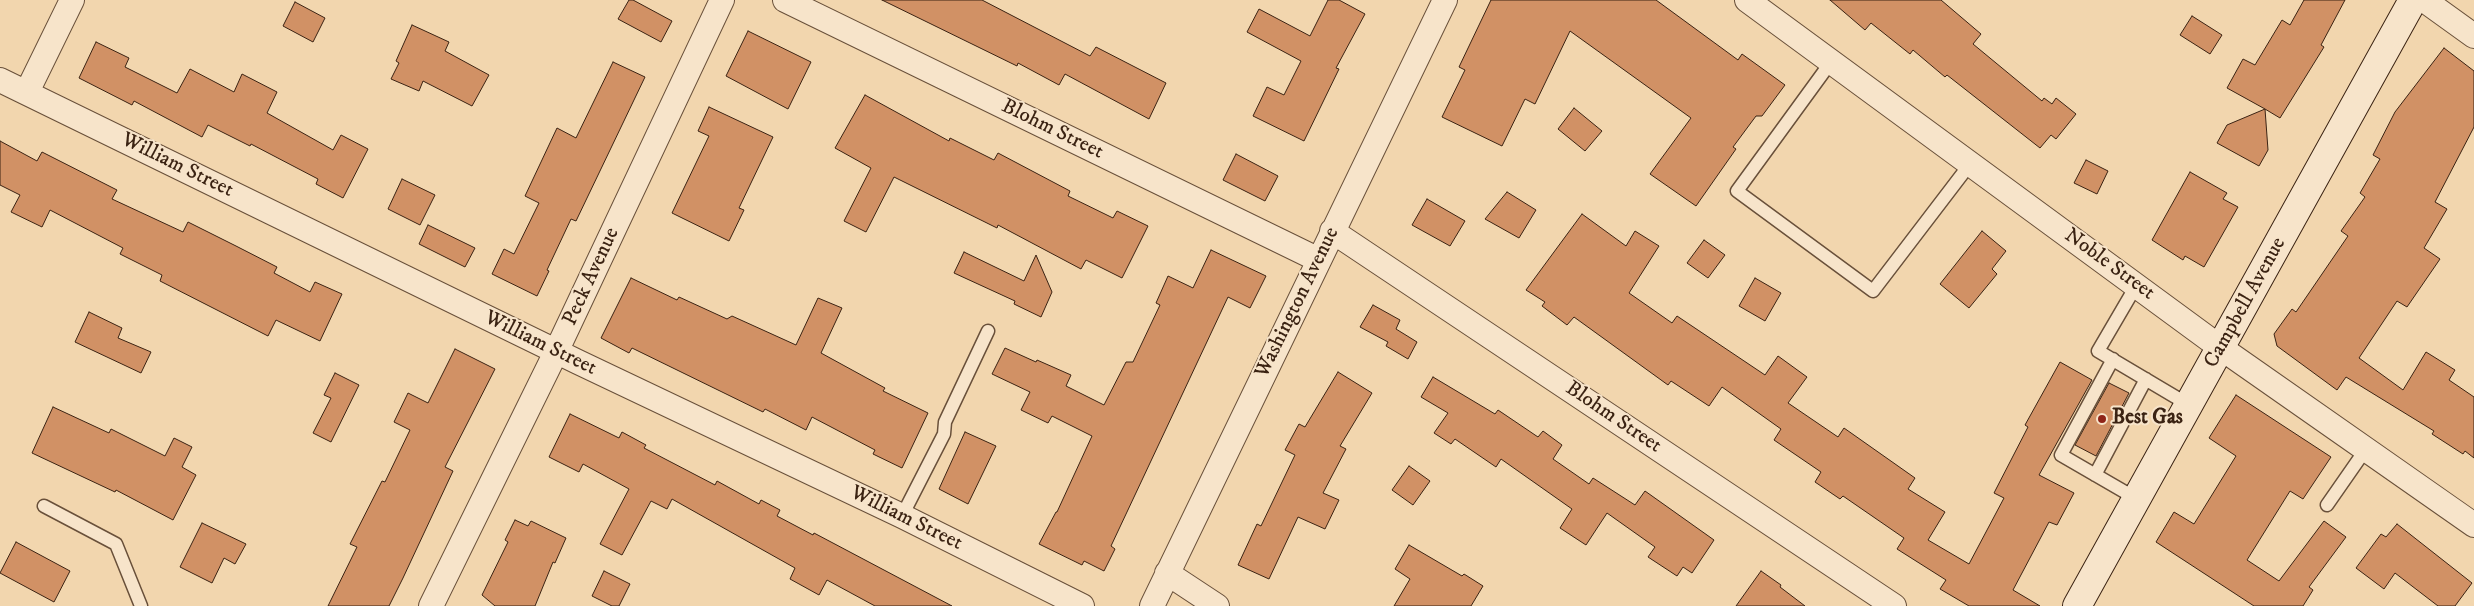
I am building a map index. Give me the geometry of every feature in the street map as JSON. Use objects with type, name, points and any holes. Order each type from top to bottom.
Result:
[{"type":"main road","name":"Campbell Avenue","points":[[2077,606],[2413,0]]},
{"type":"street","points":[[27,92],[72,0]]},
{"type":"street","name":"Peck Avenue","points":[[431,606],[556,352],[722,0]]},
{"type":"street","name":"Blohm Street","points":[[785,0],[1319,260]]},
{"type":"street","name":"Washington Avenue","points":[[1152,606],[1445,0]]},
{"type":"street","name":"Noble Street","points":[[1747,0],[2221,348],[2474,525]]},
{"type":"street","points":[[2424,0],[2474,36]]},
{"type":"street","name":"William Street","points":[[0,80],[556,352],[902,516],[1082,606]]},
{"type":"street","name":"Blohm Street","points":[[1332,231],[1894,606]]},
{"type":"street","points":[[1168,574],[1217,606]]},
{"type":"lane","points":[[1831,62],[1737,191],[1873,291],[1970,164]]},
{"type":"lane","points":[[2136,286],[2098,351],[2189,405]]},
{"type":"lane","points":[[902,516],[944,434],[944,422],[988,331]]},
{"type":"lane","points":[[2112,359],[2061,455],[2137,499]]},
{"type":"lane","points":[[2095,475],[2146,380]]},
{"type":"lane","points":[[2327,505],[2366,449]]},
{"type":"lane","points":[[44,506],[116,544],[141,606]]},
{"type":"building","points":[[629,0],[633,0],[672,21],[661,42],[618,19]]},
{"type":"building","points":[[882,0],[982,0],[1090,56],[1096,47],[1166,83],[1149,119],[1065,74],[1059,85],[1018,63],[1017,66]]},
{"type":"building","points":[[1328,0],[1339,0],[1365,14],[1336,68],[1339,69],[1304,141],[1253,116],[1267,87],[1284,95],[1301,61],[1247,32],[1259,9],[1310,36]]},
{"type":"building","points":[[1491,0],[1656,0],[1738,60],[1742,54],[1785,85],[1762,116],[1756,116],[1733,147],[1736,149],[1696,206],[1650,174],[1691,118],[1570,31],[1535,104],[1525,99],[1502,146],[1442,117],[1465,70],[1459,67]]},
{"type":"building","points":[[1830,0],[1941,0],[1981,34],[1973,44],[2042,101],[2044,98],[2052,104],[2056,98],[2076,114],[2056,139],[2051,135],[2040,148],[1947,75],[1945,77],[1913,50],[1910,54],[1871,23],[1865,30]]},
{"type":"building","points":[[2304,0],[2345,0],[2321,45],[2324,47],[2280,118],[2227,88],[2243,59],[2255,65],[2282,20],[2290,25]]},
{"type":"building","points":[[295,2],[325,18],[313,42],[283,26]]},
{"type":"building","points":[[2192,16],[2222,35],[2210,54],[2180,35]]},
{"type":"building","points":[[412,25],[449,42],[445,51],[489,75],[472,106],[423,81],[419,91],[391,79],[399,63],[396,61]]},
{"type":"building","points":[[748,31],[811,62],[788,109],[726,76]]},
{"type":"building","points":[[96,42],[129,58],[125,67],[177,93],[190,69],[234,92],[242,74],[277,92],[267,113],[333,150],[341,135],[368,149],[343,198],[316,184],[318,179],[251,144],[250,146],[208,125],[202,137],[134,101],[132,105],[79,78]]},
{"type":"building","points":[[2444,48],[2474,71],[2474,127],[2435,202],[2447,209],[2424,248],[2440,259],[2407,307],[2397,301],[2359,358],[2403,390],[2426,352],[2455,370],[2449,380],[2474,397],[2474,458],[2465,451],[2463,454],[2432,434],[2434,431],[2346,377],[2337,390],[2277,346],[2274,334],[2292,309],[2296,312],[2348,236],[2341,231],[2365,197],[2360,193],[2380,159],[2373,155],[2395,112]]},
{"type":"building","points":[[613,62],[645,77],[576,221],[571,219],[537,296],[492,274],[504,249],[514,254],[539,203],[525,196],[557,128],[576,138]]},
{"type":"building","points":[[865,95],[949,141],[950,138],[994,160],[998,153],[1070,191],[1068,196],[1113,218],[1117,211],[1148,226],[1122,278],[1086,260],[1081,269],[998,225],[997,228],[894,177],[866,232],[844,221],[871,168],[835,148]]},
{"type":"building","points":[[709,107],[773,137],[739,208],[744,210],[729,241],[672,213],[709,136],[698,131]]},
{"type":"building","points":[[1574,108],[1602,131],[1585,151],[1558,129]]},
{"type":"building","points":[[2265,109],[2268,150],[2259,166],[2217,143],[2227,125]]},
{"type":"building","points":[[0,141],[37,161],[42,152],[117,190],[112,199],[183,232],[188,222],[277,267],[274,273],[310,292],[315,282],[342,294],[320,341],[276,320],[268,336],[160,281],[162,275],[120,254],[123,248],[50,210],[42,227],[11,212],[20,195],[0,185]]},
{"type":"building","points":[[1236,154],[1278,176],[1265,201],[1223,180]]},
{"type":"building","points":[[2086,160],[2108,171],[2097,194],[2074,183]]},
{"type":"building","points":[[2190,172],[2227,193],[2223,199],[2238,207],[2204,267],[2185,256],[2183,260],[2152,240]]},
{"type":"building","points":[[402,179],[435,195],[420,225],[388,209]]},
{"type":"building","points":[[1507,192],[1536,210],[1519,238],[1485,219]]},
{"type":"building","points":[[1427,199],[1465,221],[1450,246],[1412,225]]},
{"type":"building","points":[[1582,214],[1626,246],[1635,231],[1659,246],[1629,293],[1672,323],[1677,316],[1765,375],[1778,356],[1807,377],[1788,403],[1838,437],[1844,428],[1915,478],[1908,489],[1945,512],[1928,540],[1969,564],[2004,498],[1994,493],[2028,427],[2025,425],[2060,362],[2092,380],[2039,475],[2074,493],[2057,525],[2049,522],[2013,590],[2040,606],[1969,606],[1940,589],[1946,580],[1897,549],[1904,538],[1843,496],[1840,499],[1815,482],[1821,472],[1774,440],[1781,429],[1722,387],[1709,406],[1671,381],[1668,385],[1574,317],[1567,325],[1542,306],[1545,302],[1526,290]]},
{"type":"building","points":[[428,225],[475,248],[465,267],[419,244]]},
{"type":"building","points":[[1982,231],[2006,251],[1992,269],[1997,274],[1969,308],[1940,284]]},
{"type":"building","points":[[1704,240],[1725,255],[1708,278],[1687,263]]},
{"type":"building","points":[[1211,250],[1266,276],[1250,308],[1228,297],[1111,546],[1115,549],[1104,571],[1084,561],[1082,565],[1039,544],[1057,512],[1092,436],[1052,416],[1048,423],[1021,410],[1030,392],[992,374],[1005,348],[1071,375],[1066,386],[1104,405],[1126,362],[1133,362],[1160,305],[1156,303],[1168,276],[1193,288]]},
{"type":"building","points":[[964,252],[1024,281],[1036,255],[1052,292],[1041,317],[1014,304],[1015,301],[954,273]]},
{"type":"building","points":[[631,278],[677,300],[679,297],[727,319],[732,316],[796,345],[818,298],[842,308],[821,353],[885,388],[883,391],[928,413],[902,468],[873,454],[875,450],[812,417],[806,430],[765,409],[763,412],[632,348],[629,353],[601,338]]},
{"type":"building","points":[[1755,278],[1781,293],[1765,321],[1739,306]]},
{"type":"building","points":[[1373,305],[1400,320],[1396,329],[1417,342],[1408,359],[1386,346],[1388,342],[1360,327]]},
{"type":"building","points":[[89,312],[122,328],[118,338],[151,352],[141,373],[75,342]]},
{"type":"building","points":[[455,349],[495,369],[445,467],[453,471],[403,578],[389,606],[328,606],[357,547],[350,544],[382,481],[385,482],[410,430],[394,422],[408,393],[428,403]]},
{"type":"building","points":[[1338,372],[1372,393],[1340,446],[1346,449],[1323,493],[1339,500],[1325,529],[1298,517],[1269,579],[1238,565],[1257,524],[1261,526],[1295,455],[1285,450],[1299,424],[1305,427]]},
{"type":"building","points":[[335,373],[359,385],[331,442],[313,433],[331,398],[324,395]]},
{"type":"building","points":[[1433,377],[1495,414],[1498,410],[1538,437],[1543,431],[1562,445],[1553,459],[1589,484],[1593,478],[1635,505],[1645,491],[1714,540],[1692,573],[1683,567],[1677,576],[1648,557],[1655,547],[1607,513],[1586,545],[1560,528],[1572,509],[1501,459],[1496,467],[1455,439],[1451,444],[1434,433],[1448,413],[1421,397]]},
{"type":"building","points":[[2109,383],[2129,393],[2096,456],[2075,445]]},
{"type":"building","points":[[2236,395],[2331,457],[2303,499],[2290,491],[2247,560],[2279,581],[2324,521],[2346,537],[2309,587],[2313,590],[2303,606],[2254,606],[2156,542],[2174,512],[2194,524],[2236,456],[2209,438]]},
{"type":"building","points":[[53,407],[109,433],[111,429],[165,456],[174,438],[192,447],[182,467],[196,475],[173,520],[116,490],[115,492],[32,453]]},
{"type":"building","points":[[570,414],[619,438],[622,432],[646,445],[644,448],[715,485],[717,481],[759,504],[761,500],[780,510],[777,516],[813,535],[814,533],[952,606],[875,606],[827,580],[819,595],[790,579],[795,568],[672,499],[667,509],[651,501],[622,555],[600,544],[629,489],[583,464],[579,472],[549,457]]},
{"type":"building","points":[[965,432],[996,446],[968,504],[939,489]]},
{"type":"building","points":[[1409,466],[1430,481],[1413,505],[1392,490]]},
{"type":"building","points":[[515,520],[528,526],[531,521],[566,538],[555,563],[553,562],[535,606],[495,606],[482,595],[508,542],[505,540]]},
{"type":"building","points":[[202,523],[246,544],[235,564],[224,558],[212,583],[180,567]]},
{"type":"building","points":[[2397,524],[2472,583],[2455,606],[2438,606],[2395,573],[2384,589],[2356,568],[2381,534],[2386,537]]},
{"type":"building","points":[[16,542],[70,571],[54,602],[0,573]]},
{"type":"building","points":[[1409,545],[1483,586],[1471,606],[1394,606],[1410,579],[1395,569]]},
{"type":"building","points":[[604,571],[630,584],[619,606],[612,606],[592,596]]},
{"type":"building","points":[[1761,571],[1781,585],[1780,587],[1805,606],[1736,606]]},
{"type":"place","name":"Best Gas","points":[[2102,419]]}]
